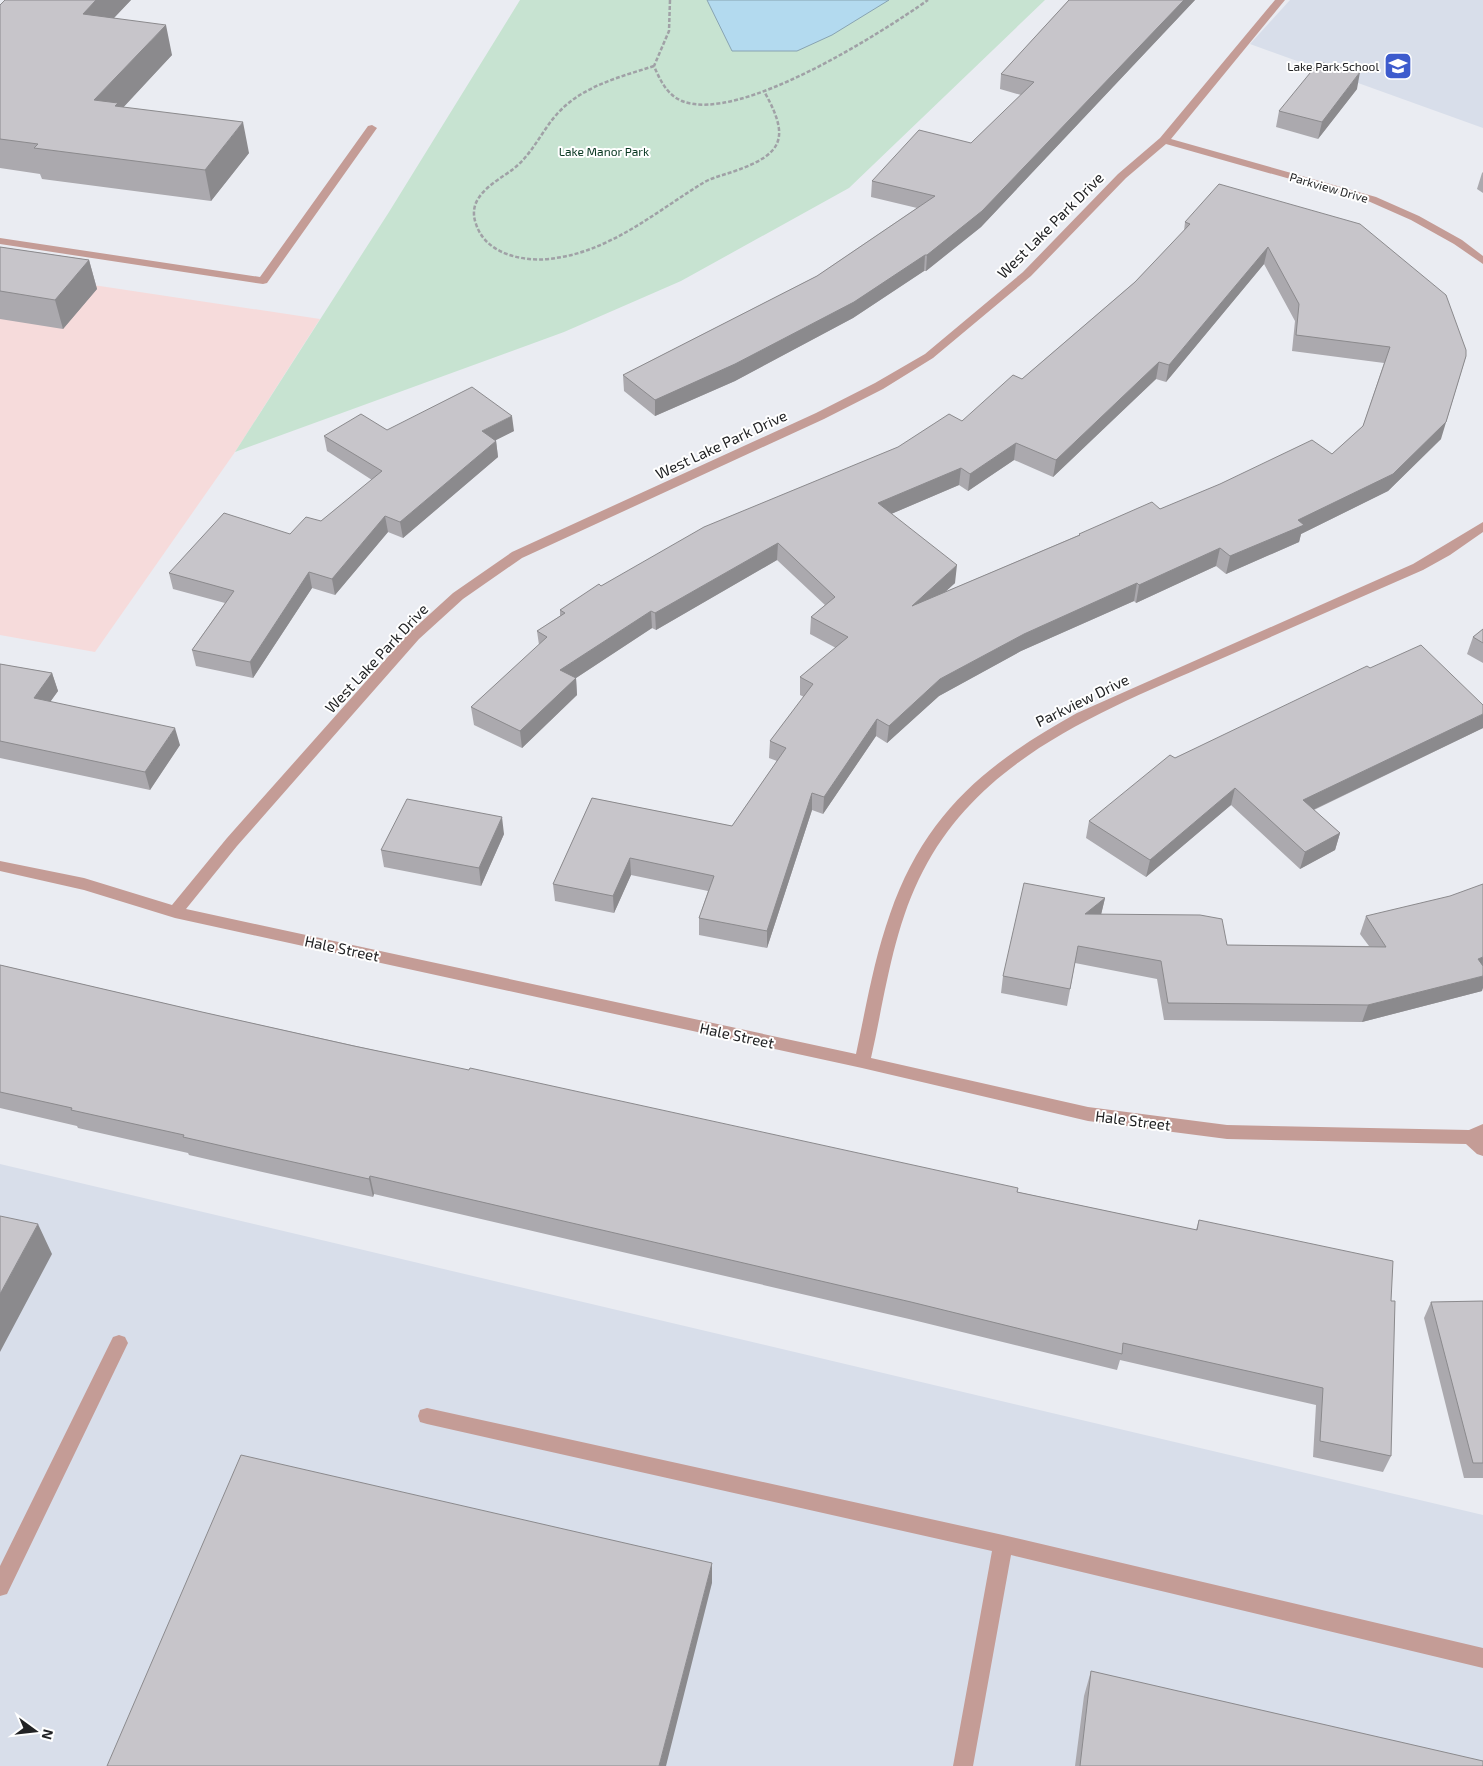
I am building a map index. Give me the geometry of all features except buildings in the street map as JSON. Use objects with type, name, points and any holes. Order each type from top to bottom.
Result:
[{"type":"street","name":"West Lake Park Drive","points":[[175,912],[232,842],[414,636],[458,596],[517,556],[820,416],[879,386],[929,356],[1027,274],[1122,176],[1164,140],[1280,0]]},
{"type":"street","points":[[0,240],[263,282],[372,128]]},
{"type":"street","name":"Parkview Drive","points":[[1164,140],[1372,199],[1415,218],[1450,237],[1483,261]]},
{"type":"street","name":"Parkview Drive","points":[[862,1062],[898,910],[917,869],[937,835],[964,799],[995,770],[1037,740],[1096,708],[1418,567],[1445,552],[1483,526]]},
{"type":"street","name":"Hale Street","points":[[0,866],[84,884],[175,912],[862,1062],[1088,1114],[1227,1132],[1477,1134]]},
{"type":"street","points":[[1477,1134],[1483,1149]]},
{"type":"street","points":[[0,1587],[119,1344]]},
{"type":"street","points":[[428,1416],[1004,1544],[1483,1658]]},
{"type":"street","points":[[963,1766],[1004,1544]]},
{"type":"path","points":[[670,0],[669,31],[654,66],[662,85],[678,98],[689,103],[720,103],[764,93],[865,41],[928,0]]},
{"type":"path","points":[[654,66],[589,89],[558,113],[529,157],[488,187],[474,204],[473,220],[482,237],[498,251],[520,258],[545,260],[598,246],[644,221],[711,179],[766,158],[776,149],[779,135],[774,107],[764,93]]},
{"type":"shaded area","name":"Lake Park School","points":[[1290,0],[1483,0],[1483,128],[1250,44]]},
{"type":"shaded area","points":[[0,271],[320,319],[235,452],[95,652],[0,635]]},
{"type":"shaded area","points":[[0,1164],[1483,1515],[1483,1766],[0,1766]]},
{"type":"green space","name":"Lake Manor Park","points":[[520,0],[1045,0],[849,188],[681,281],[564,332],[235,452],[389,212]]},
{"type":"water","points":[[707,0],[889,0],[832,35],[797,51],[732,51]]},
{"type":"place","name":"Lake Park School","points":[[1398,66]]}]
